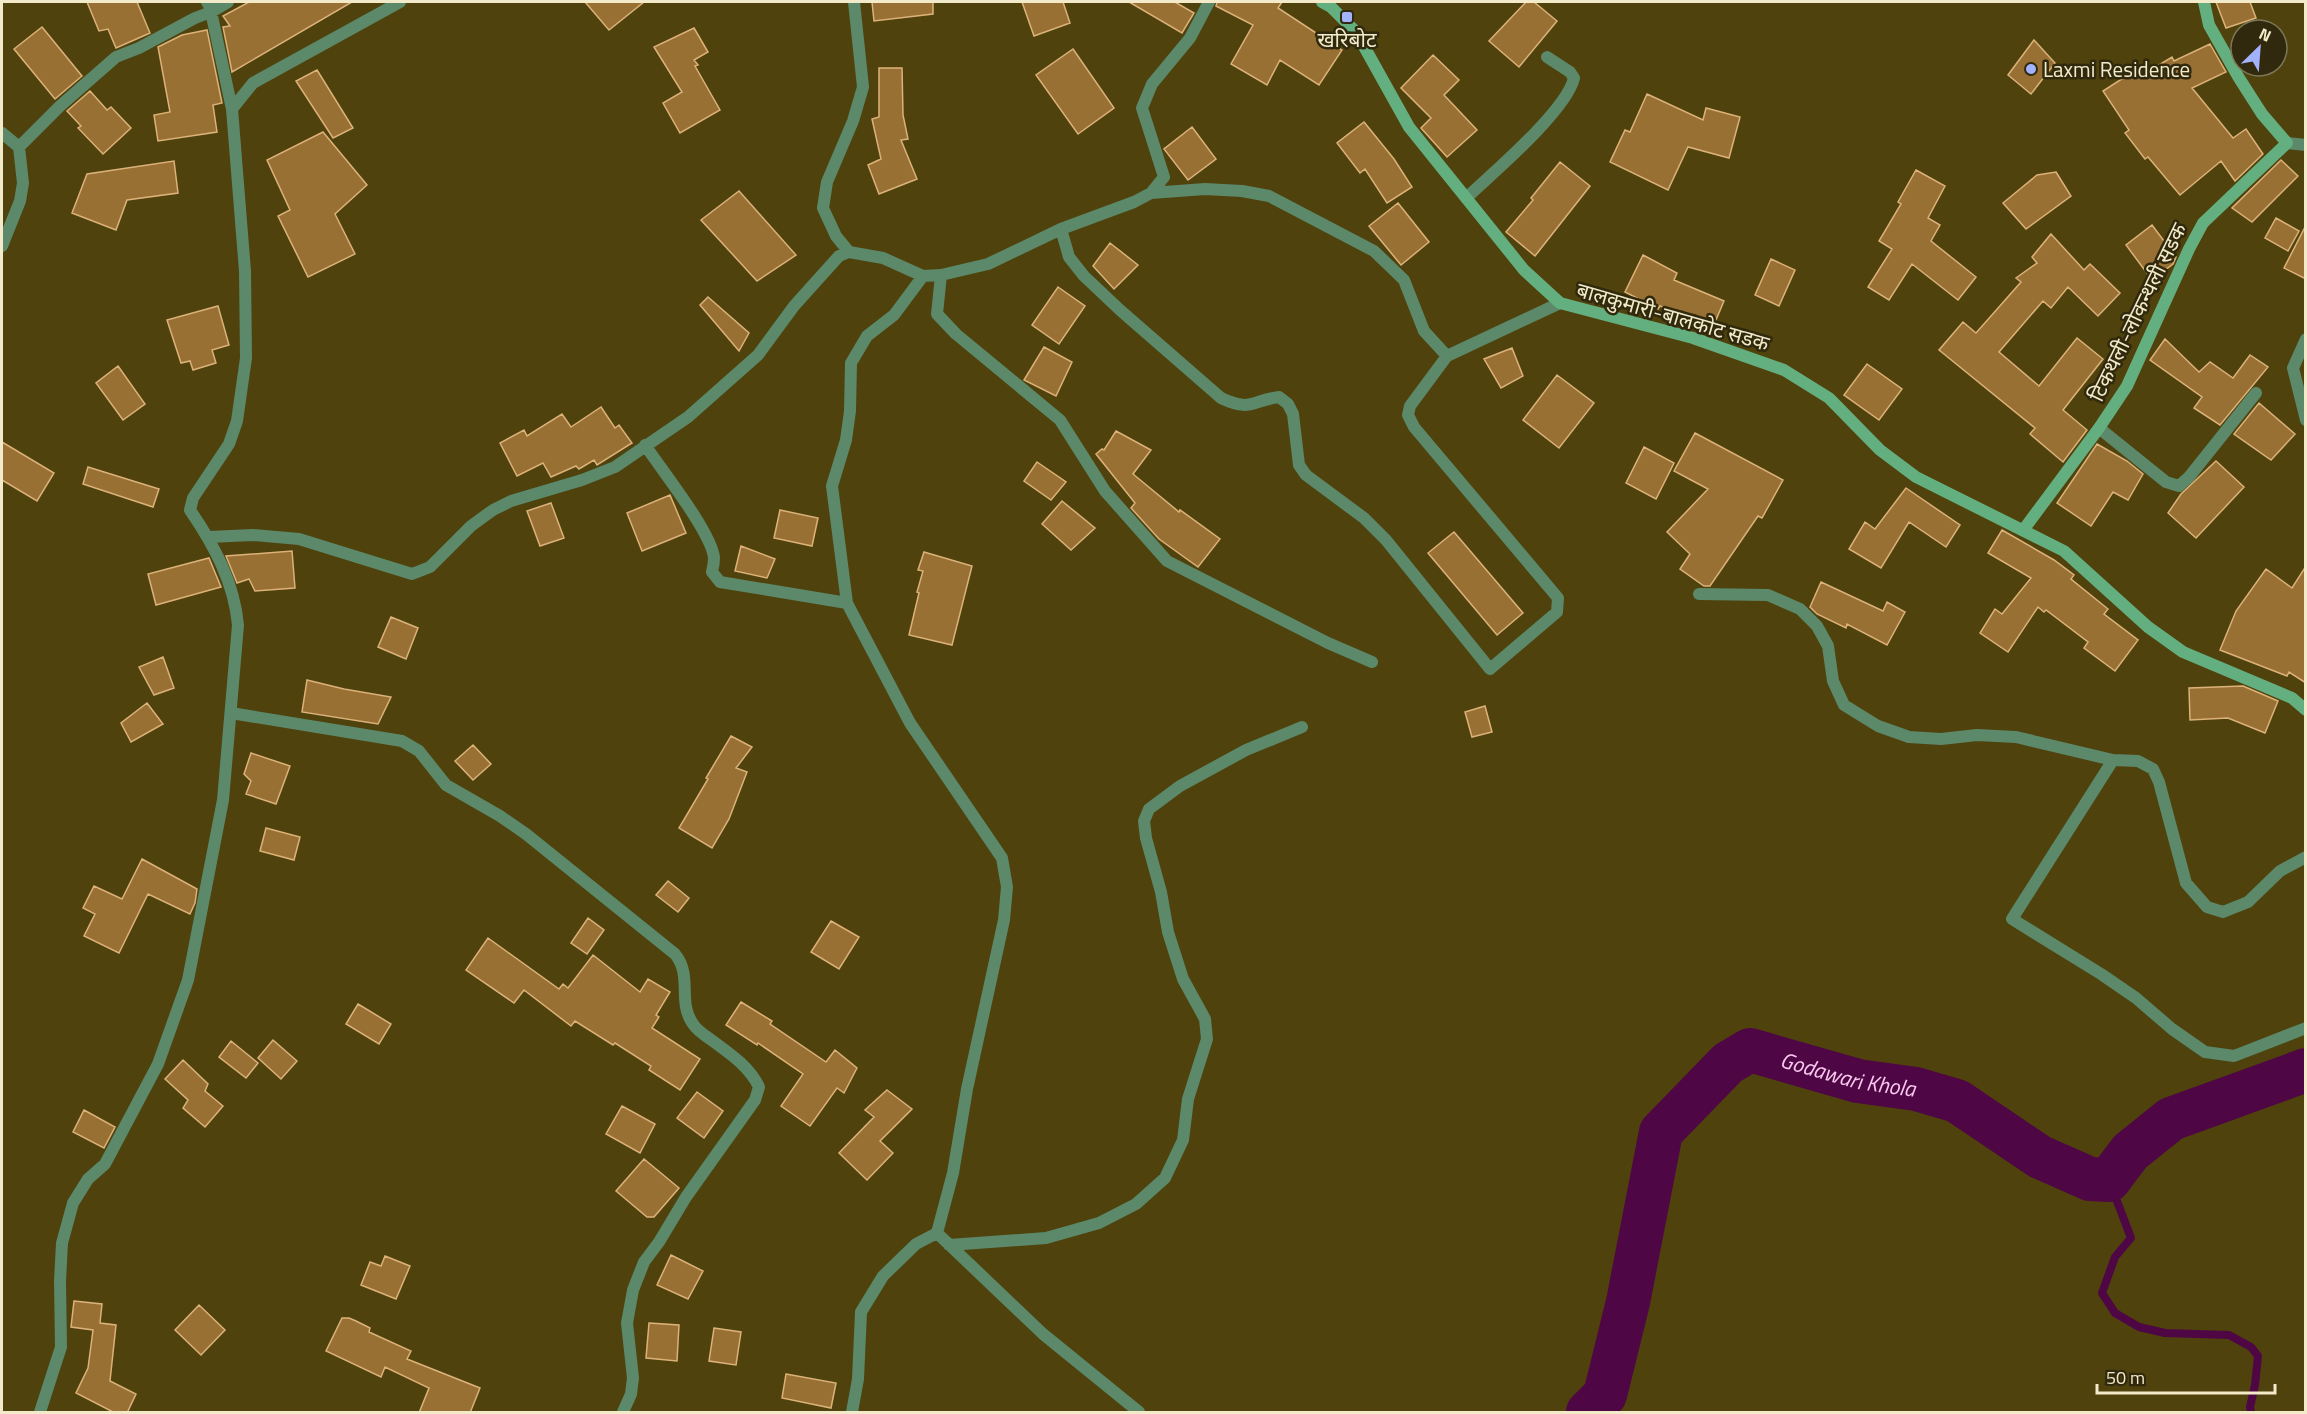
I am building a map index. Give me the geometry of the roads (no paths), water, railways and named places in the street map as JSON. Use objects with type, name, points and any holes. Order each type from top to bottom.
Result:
[{"type":"main road","points":[[2204,2],[2209,25],[2239,78],[2262,114],[2287,143]]},
{"type":"main road","name":"बालकुमारी-बालकोट सडक","points":[[1330,3],[1356,32],[1409,127],[1524,270],[1560,303],[1693,338],[1785,370],[1829,398],[1880,450],[1916,477],[2064,550],[2148,627],[2183,652],[2292,699],[2306,710]]},
{"type":"main road","name":"टिकथली-लोकन्थली सडक","points":[[2024,529],[2099,428],[2127,386],[2203,223],[2287,143]]},
{"type":"street","points":[[2,246],[20,201],[23,183],[20,147],[60,106],[116,57],[139,48],[195,18],[209,7],[228,2]]},
{"type":"street","points":[[232,109],[253,83],[400,2]]},
{"type":"street","points":[[849,252],[836,236],[824,208],[827,182],[853,121],[863,87],[854,2]]},
{"type":"street","points":[[1152,193],[1164,177],[1142,108],[1152,84],[1190,38],[1209,2]]},
{"type":"street","points":[[40,1413],[61,1347],[62,1243],[73,1203],[88,1179],[105,1164],[158,1064],[188,980],[223,800],[238,625],[236,601],[227,575],[208,537],[190,510],[193,498],[229,444],[237,421],[246,358],[245,271],[232,109],[209,7]]},
{"type":"street","points":[[1466,198],[1509,160],[1551,114],[1571,88],[1574,78],[1570,72],[1547,57]]},
{"type":"street","points":[[2,133],[10,142],[20,147]]},
{"type":"street","points":[[2287,143],[2306,145]]},
{"type":"street","points":[[208,537],[253,535],[299,538],[412,574],[430,567],[471,526],[493,510],[512,501],[582,480],[615,467],[688,417],[758,355],[815,280],[839,256],[849,252],[883,258],[923,276],[941,275],[988,264],[1061,229],[1152,193],[1205,189],[1242,191],[1269,196],[1374,251],[1404,280],[1424,331],[1447,356]]},
{"type":"street","points":[[1061,229],[1069,257],[1084,276],[1221,398],[1237,405],[1255,405],[1278,397],[1288,404],[1293,414],[1299,465],[1306,475],[1364,518],[1386,540],[1490,669],[1557,612],[1558,598],[1414,427],[1408,415],[1410,406],[1447,356],[1560,303]]},
{"type":"street","points":[[941,275],[937,314],[956,333],[1060,420],[1105,491],[1167,561],[1372,662]]},
{"type":"street","points":[[852,1413],[858,1379],[861,1312],[883,1276],[916,1244],[937,1233],[953,1173],[967,1089],[1004,920],[1007,887],[1002,858],[910,723],[847,603],[832,486],[846,440],[850,411],[851,363],[867,336],[894,315],[923,276]]},
{"type":"street","points":[[2306,339],[2293,368],[2306,420]]},
{"type":"street","points":[[2099,428],[2166,483],[2179,486],[2189,477],[2256,393]]},
{"type":"street","points":[[645,446],[696,518],[710,544],[714,558],[712,572],[720,582],[750,589],[847,603]]},
{"type":"street","points":[[1700,594],[1768,595],[1800,609],[1817,626],[1828,646],[1833,681],[1844,705],[1878,726],[1909,737],[1941,739],[1977,735],[2016,737],[2113,760],[2138,761],[2153,769],[2159,782],[2186,883],[2206,907],[2223,912],[2248,902],[2280,871],[2306,857]]},
{"type":"street","points":[[231,713],[402,741],[419,751],[446,785],[526,834],[675,954],[685,970],[687,1015],[694,1027],[754,1076],[759,1087],[755,1100],[686,1197],[644,1262],[637,1280],[627,1323],[633,1378],[631,1394],[623,1413]]},
{"type":"street","points":[[949,1245],[1046,1238],[1099,1223],[1136,1204],[1165,1178],[1183,1140],[1188,1099],[1207,1039],[1205,1018],[1183,979],[1168,932],[1144,821],[1149,809],[1180,786],[1246,750],[1302,727]]},
{"type":"street","points":[[2113,760],[2012,919],[2136,998],[2172,1029],[2205,1052],[2234,1056],[2306,1028]]},
{"type":"street","points":[[937,1233],[1042,1334],[1139,1413]]},
{"type":"waterway","name":"Godawari Khola","points":[[1588,1412],[1605,1395],[1628,1302],[1661,1132],[1728,1063],[1750,1050],[1858,1081],[1916,1089],[1957,1101],[2040,1157],[2090,1179],[2109,1180],[2130,1152],[2171,1119],[2306,1070]]},
{"type":"waterway","points":[[2109,1180],[2131,1238],[2115,1257],[2102,1293],[2115,1313],[2139,1327],[2165,1333],[2229,1335],[2251,1347],[2258,1356],[2251,1412]]},
{"type":"place","name":"खरिबोट","points":[[1347,17]]},
{"type":"place","name":"Laxmi Residence","points":[[2031,69]]}]
